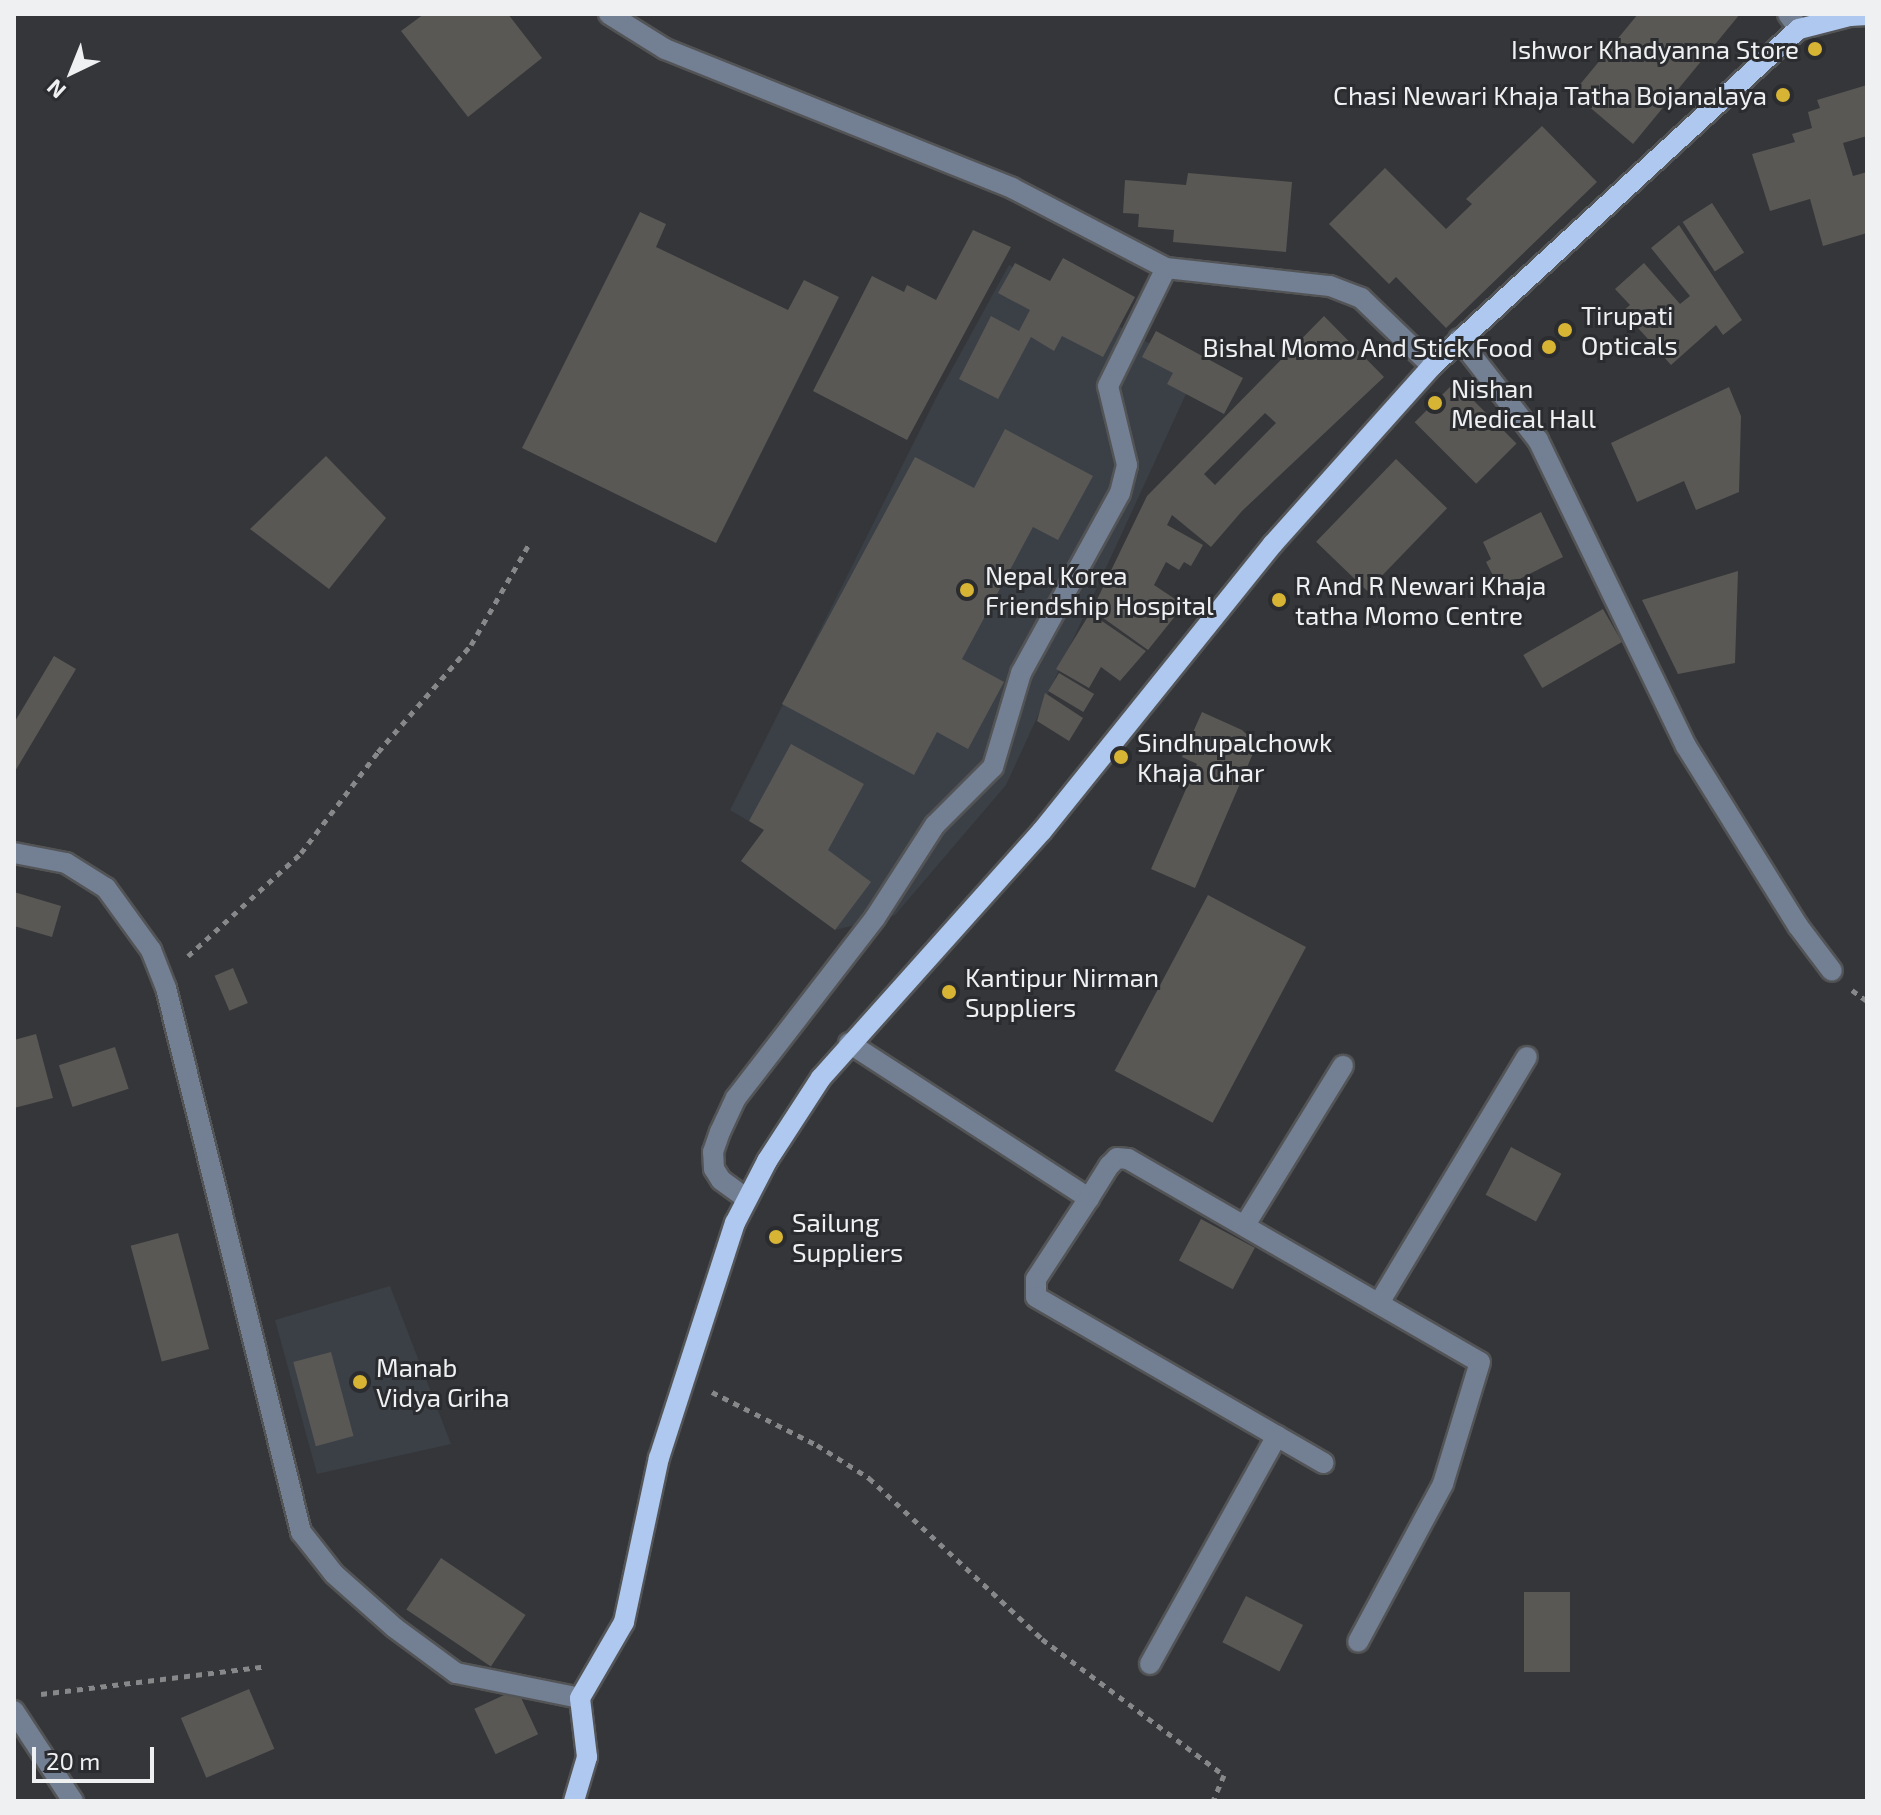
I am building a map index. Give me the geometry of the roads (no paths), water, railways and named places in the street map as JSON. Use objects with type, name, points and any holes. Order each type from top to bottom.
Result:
[{"type":"main road","points":[[574,1801],[587,1757],[580,1698],[595,1666],[613,1646],[624,1622],[659,1458],[682,1378],[735,1223],[792,1121],[849,1043],[1042,831],[1273,544],[1432,366],[1794,22],[1867,15]]},
{"type":"street","points":[[609,14],[665,49],[1012,188],[1166,268],[1284,284],[1330,286],[1361,298],[1432,366]]},
{"type":"street","points":[[747,1199],[721,1180],[714,1169],[713,1152],[720,1132],[736,1098],[875,918],[935,825],[993,767],[1021,673],[1120,493],[1127,465],[1108,386],[1166,268]]},
{"type":"street","points":[[1459,339],[1538,440],[1686,746],[1798,926],[1832,971]]},
{"type":"street","points":[[14,853],[66,863],[106,888],[151,950],[166,988],[301,1532],[334,1574],[395,1628],[456,1673],[580,1698]]},
{"type":"street","points":[[849,1043],[1089,1198]]},
{"type":"street","points":[[1379,1303],[1527,1057]]},
{"type":"street","points":[[1245,1225],[1343,1066]]},
{"type":"street","points":[[1323,1463],[1036,1297],[1036,1279],[1117,1158],[1128,1159],[1480,1362],[1443,1484],[1358,1642]]},
{"type":"street","points":[[1150,1664],[1277,1436]]},
{"type":"street","points":[[14,1711],[73,1801]]},
{"type":"place","name":"Ishwor Khadyanna Store","points":[[1815,49]]},
{"type":"place","name":"Chasi Newari Khaja Tatha Bojanalaya","points":[[1783,95]]},
{"type":"place","name":"Tirupati Opticals","points":[[1565,330]]},
{"type":"place","name":"Bishal Momo And Stick Food","points":[[1549,347]]},
{"type":"place","name":"Nishan Medical Hall","points":[[1435,403]]},
{"type":"place","name":"Nepal Korea Friendship Hospital","points":[[967,590]]},
{"type":"place","name":"R And R Newari Khaja tatha Momo Centre","points":[[1279,600]]},
{"type":"place","name":"Sindhupalchowk Khaja Ghar","points":[[1121,757]]},
{"type":"place","name":"Kantipur Nirman Suppliers","points":[[949,992]]},
{"type":"place","name":"Sailung Suppliers","points":[[776,1237]]},
{"type":"place","name":"Manab Vidya Griha","points":[[360,1382]]}]
